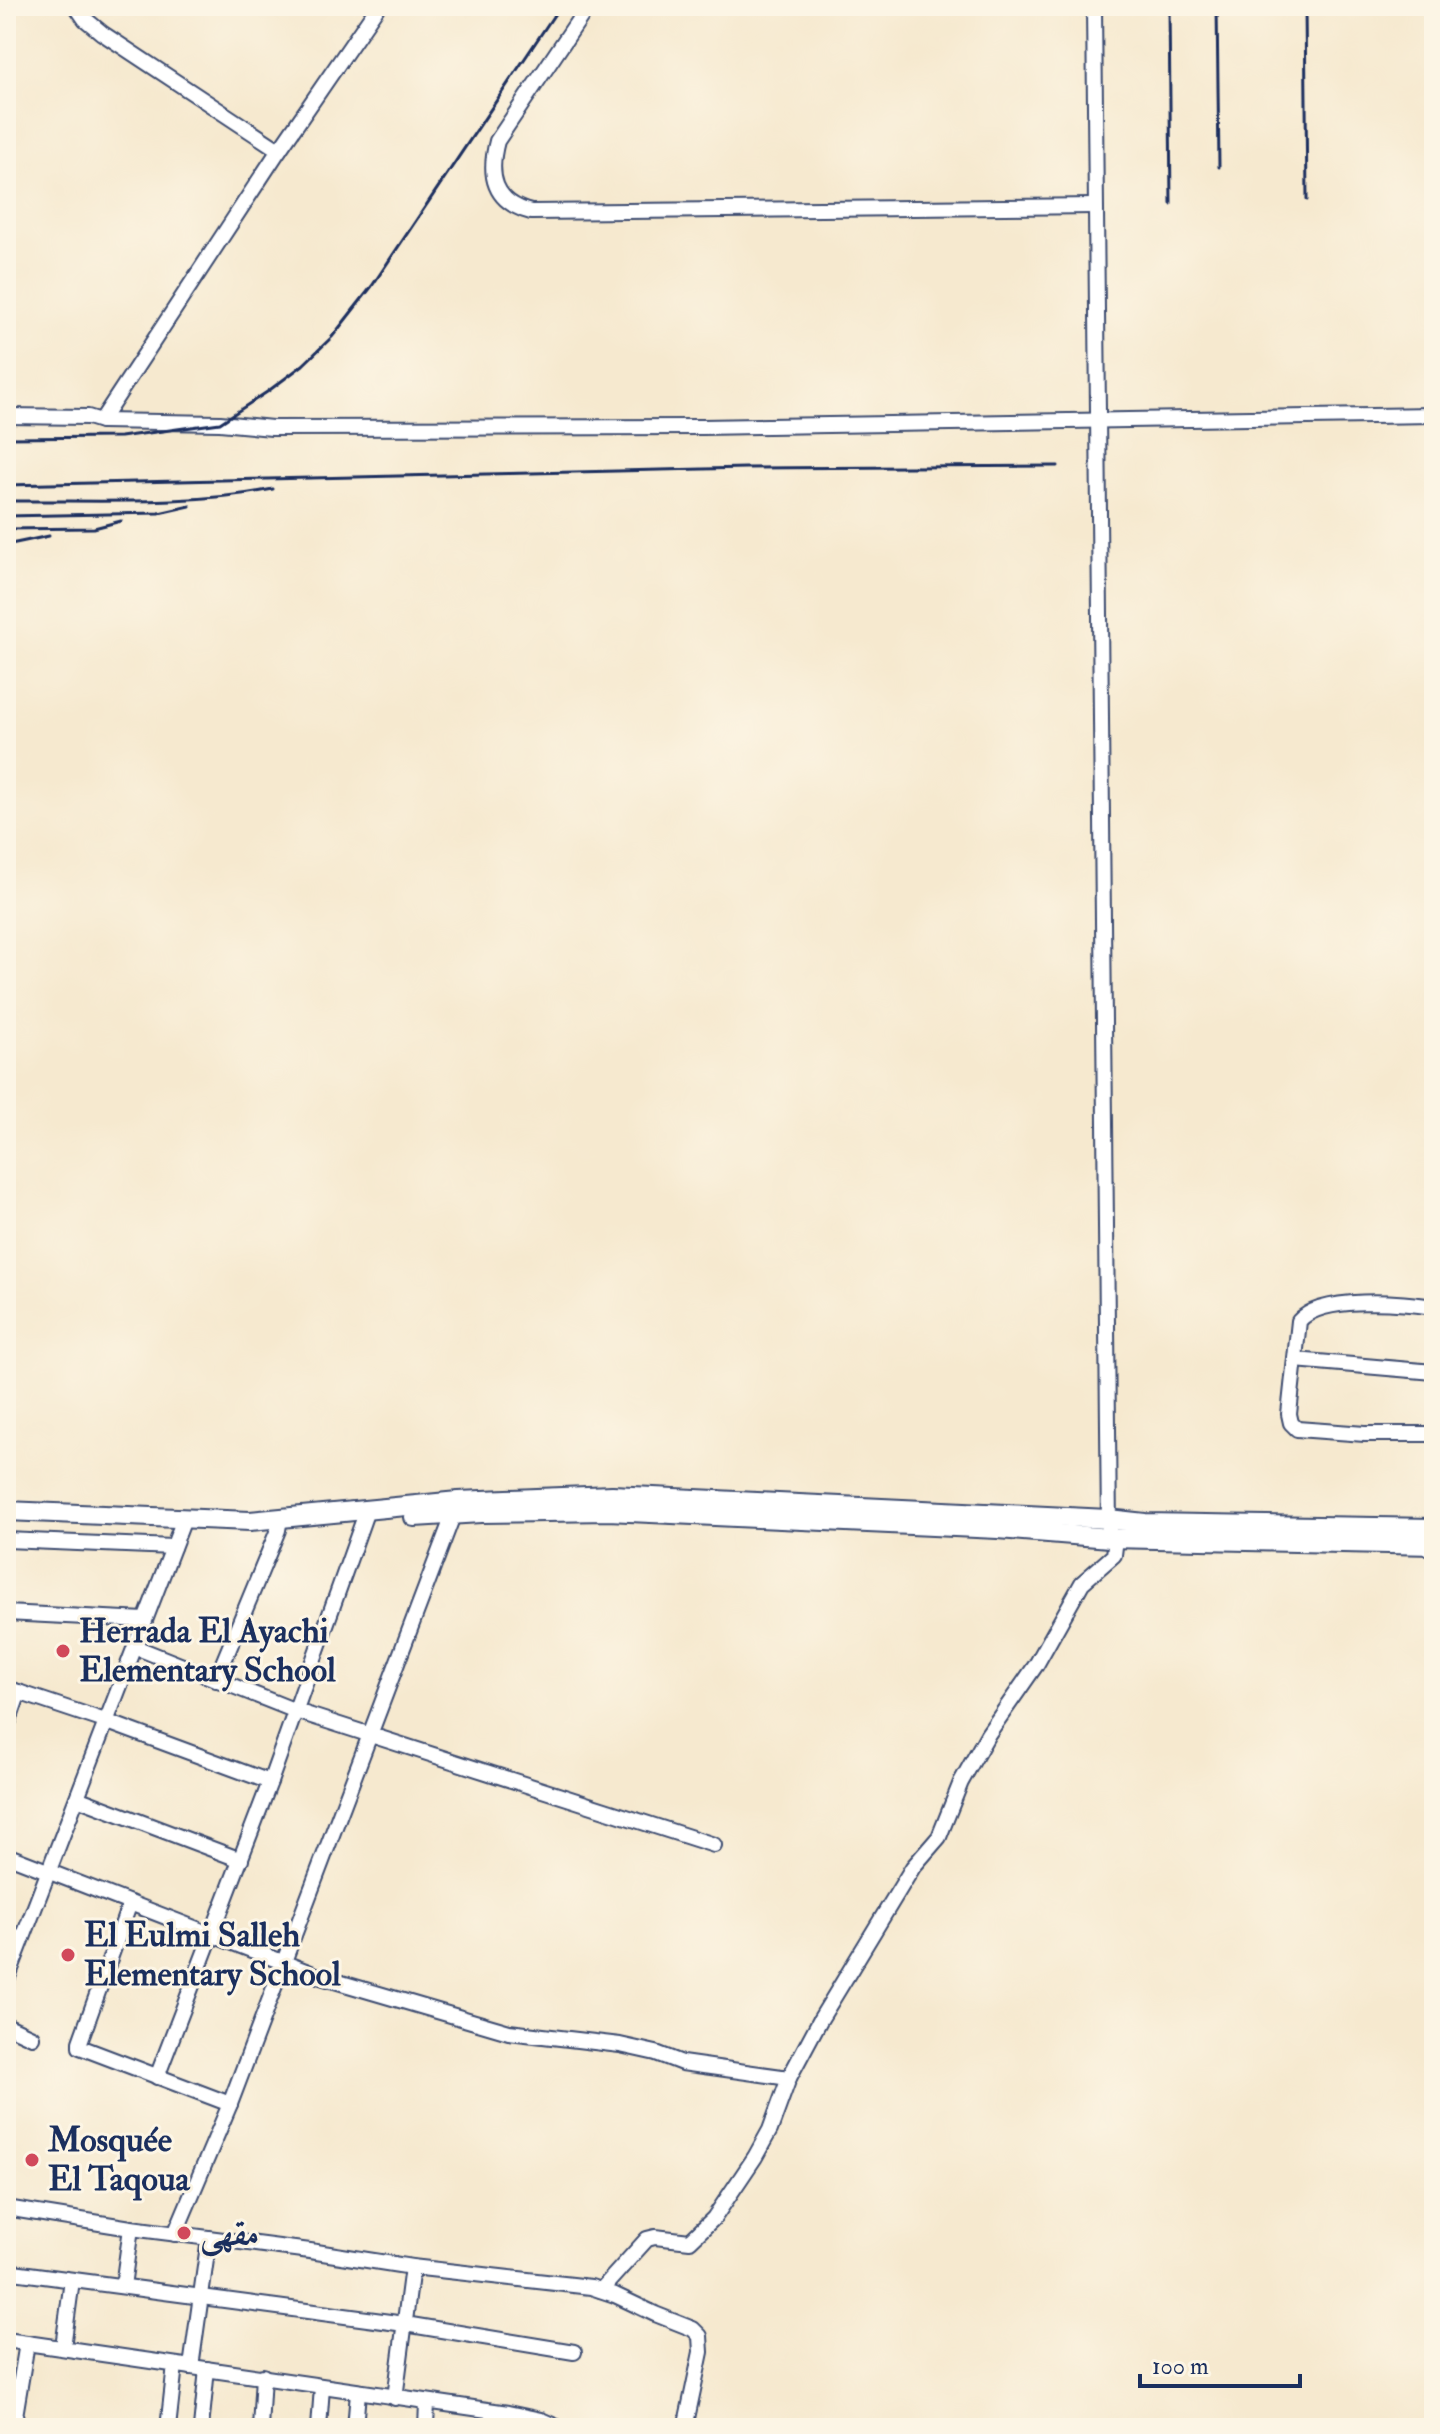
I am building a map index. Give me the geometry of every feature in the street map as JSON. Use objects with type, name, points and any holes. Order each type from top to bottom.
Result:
[{"type":"main road","points":[[6,1522],[179,1532],[250,1521],[279,1524],[612,1495],[1111,1532],[1434,1545]]},
{"type":"main road","points":[[6,1511],[179,1532]]},
{"type":"main road","points":[[1111,1532],[1145,1523],[1434,1528]]},
{"type":"street","points":[[76,6],[85,19],[102,33],[279,150]]},
{"type":"street","points":[[101,421],[378,6]]},
{"type":"street","points":[[588,6],[497,141],[492,160],[493,177],[502,196],[515,208],[531,212],[1095,206]]},
{"type":"street","points":[[601,2290],[647,2239],[690,2241],[704,2230],[724,2205],[770,2130],[789,2078],[839,1987],[913,1867],[939,1837],[961,1782],[988,1734],[1044,1652],[1082,1583],[1114,1555],[1111,1532],[1099,682],[1094,6]]},
{"type":"street","points":[[6,416],[304,428],[702,427],[1434,415]]},
{"type":"street","points":[[1434,1307],[1402,1302],[1335,1305],[1306,1313],[1299,1321],[1289,1414],[1291,1423],[1297,1429],[1365,1434],[1434,1434]]},
{"type":"street","points":[[1295,1360],[1434,1372]]},
{"type":"street","points":[[175,2234],[230,2104],[456,1508]]},
{"type":"street","points":[[157,2077],[270,1782],[365,1516]]},
{"type":"street","points":[[216,1680],[279,1524]]},
{"type":"street","points":[[6,1540],[179,1532],[6,1982]]},
{"type":"street","points":[[6,1613],[145,1620]]},
{"type":"street","points":[[135,1647],[296,1711],[714,1845]]},
{"type":"street","points":[[6,1729],[13,1690],[270,1782]]},
{"type":"street","points":[[77,1798],[241,1860]]},
{"type":"street","points":[[6,1855],[332,1980],[509,2032],[632,2047],[682,2063],[789,2078]]},
{"type":"street","points":[[130,1903],[79,2045],[82,2050],[230,2104]]},
{"type":"street","points":[[6,2025],[32,2037]]},
{"type":"street","points":[[6,2208],[412,2267],[601,2290],[693,2329],[700,2336],[701,2352],[685,2428]]},
{"type":"street","points":[[123,2286],[131,2228]]},
{"type":"street","points":[[191,2367],[209,2238]]},
{"type":"street","points":[[395,2398],[412,2267]]},
{"type":"street","points":[[6,2271],[405,2324],[574,2352]]},
{"type":"street","points":[[63,2347],[72,2280]]},
{"type":"street","points":[[6,2340],[427,2402],[557,2428]]},
{"type":"street","points":[[13,2428],[27,2343]]},
{"type":"street","points":[[168,2428],[175,2365]]},
{"type":"street","points":[[201,2428],[207,2369]]},
{"type":"street","points":[[260,2428],[263,2376]]},
{"type":"street","points":[[319,2428],[322,2387]]},
{"type":"street","points":[[355,2428],[358,2392]]},
{"type":"street","points":[[426,2428],[427,2402]]},
{"type":"railway","points":[[6,438],[120,437],[220,423],[303,365],[332,337],[372,286],[560,6]]},
{"type":"railway","points":[[1169,6],[1171,204]]},
{"type":"railway","points":[[1217,6],[1219,167]]},
{"type":"railway","points":[[1305,6],[1307,200]]},
{"type":"railway","points":[[6,485],[746,468],[1058,466]]},
{"type":"railway","points":[[6,501],[174,500],[273,489]]},
{"type":"railway","points":[[6,516],[159,513],[190,506]]},
{"type":"railway","points":[[6,529],[94,528],[121,521]]},
{"type":"railway","points":[[6,545],[49,536]]},
{"type":"place","name":"Herrada El Ayachi Elementary School","points":[[63,1651]]},
{"type":"place","name":"El Eulmi Salleh Elementary School","points":[[68,1955]]},
{"type":"place","name":"Mosquée El Taqoua","points":[[32,2160]]},
{"type":"place","name":"مقهى","points":[[184,2233]]}]
